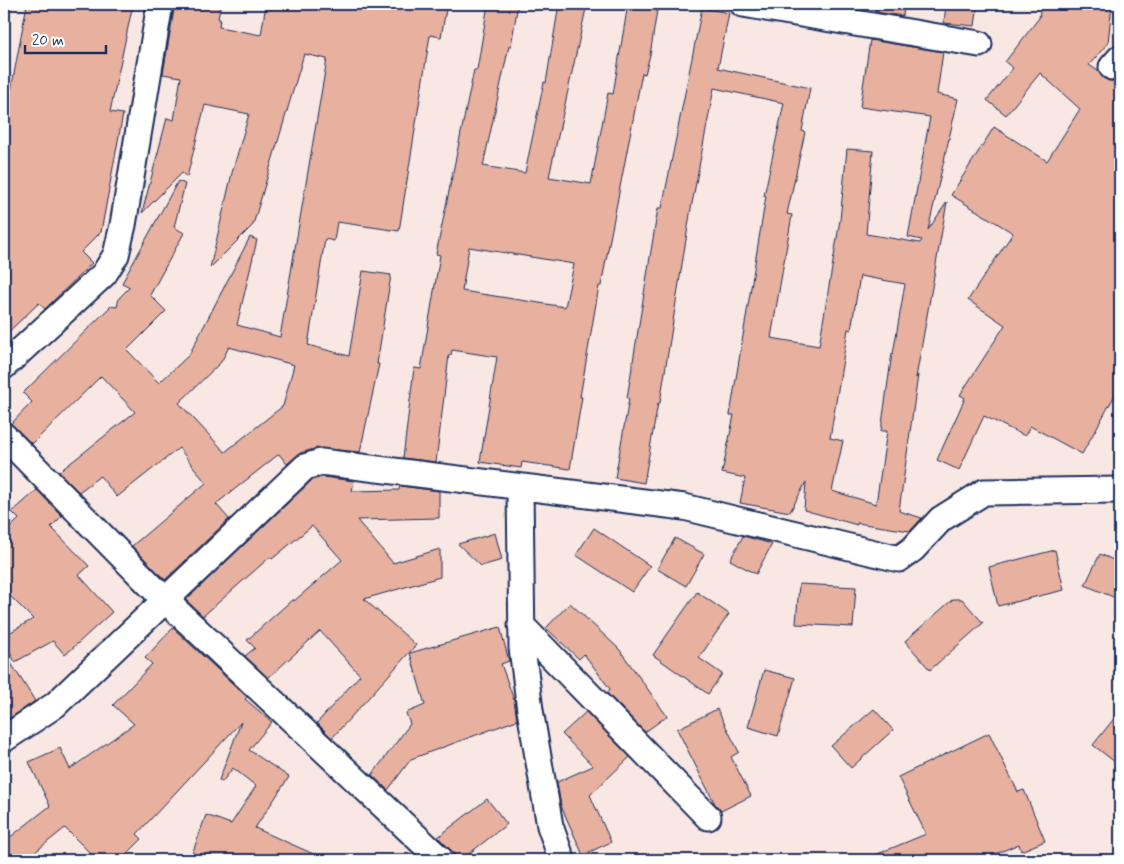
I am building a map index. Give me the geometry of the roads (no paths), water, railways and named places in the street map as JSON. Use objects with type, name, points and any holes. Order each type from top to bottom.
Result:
[{"type":"street","points":[[4,366],[104,274],[116,255],[123,225],[160,4]]},
{"type":"street","points":[[743,4],[979,44]]},
{"type":"street","points":[[4,436],[165,600],[442,860]]},
{"type":"street","points":[[4,739],[56,705],[305,466],[321,462],[684,507],[899,559],[913,549],[942,519],[984,492],[1120,490]]},
{"type":"street","points":[[520,487],[522,648],[530,710],[550,826],[562,860]]},
{"type":"street","points":[[521,625],[708,818]]}]
